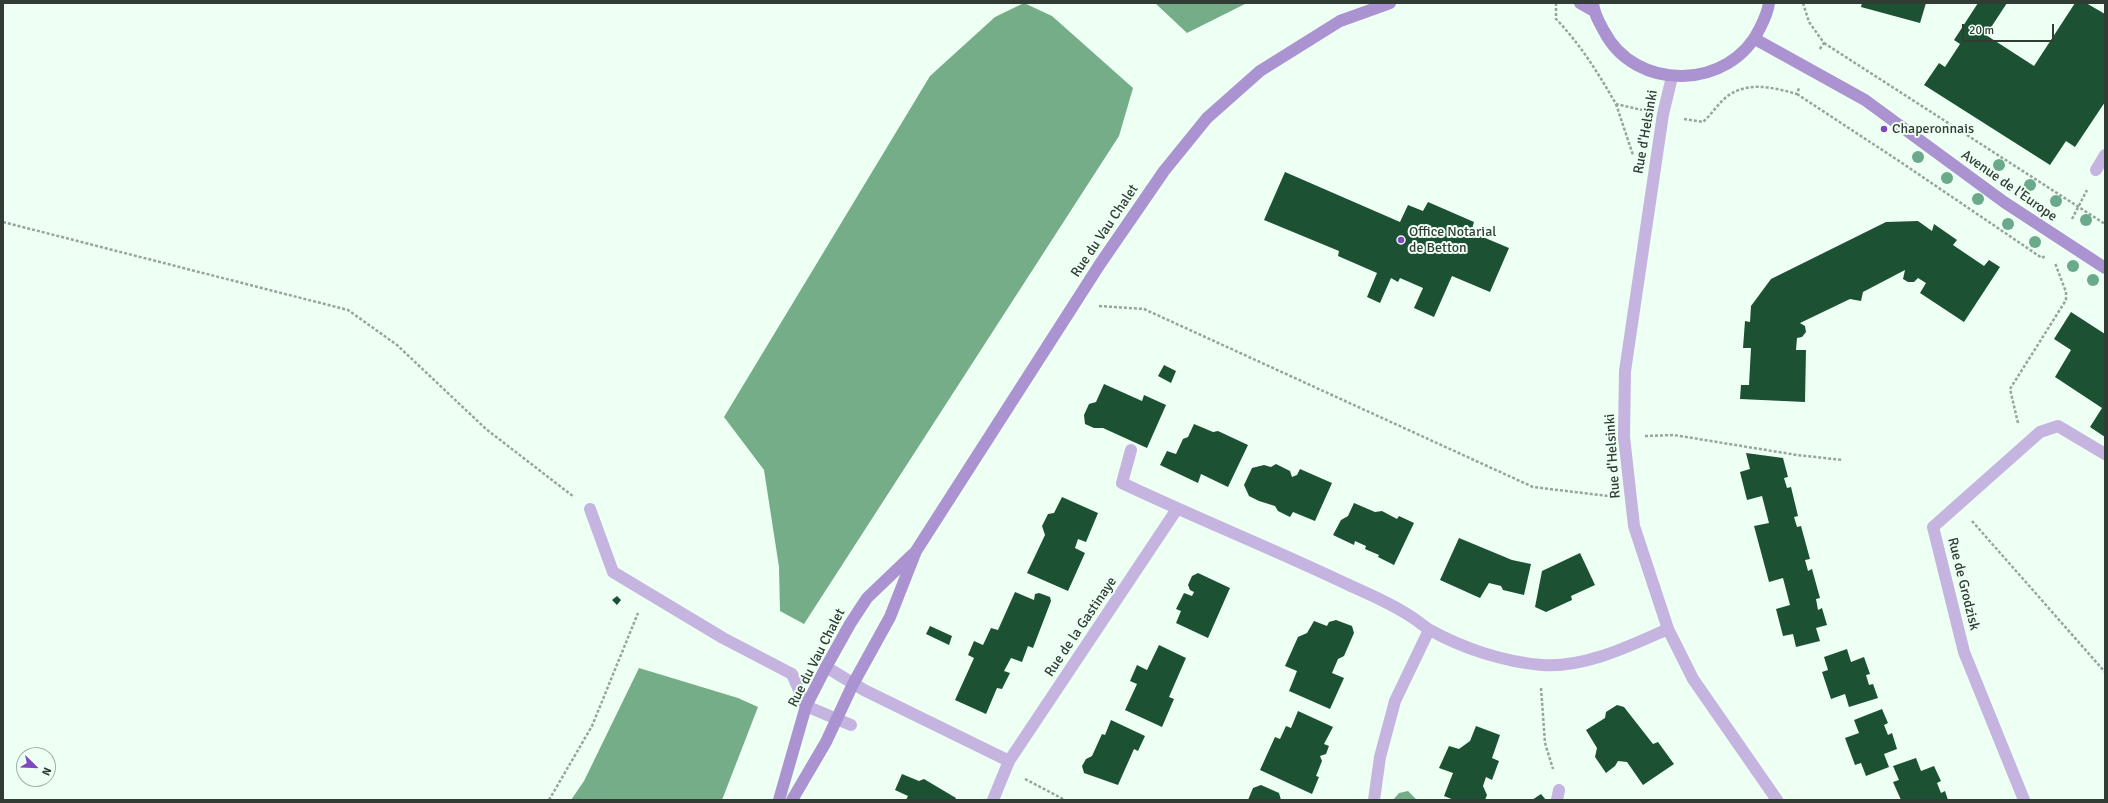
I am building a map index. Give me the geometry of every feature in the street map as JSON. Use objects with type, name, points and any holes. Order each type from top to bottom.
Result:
[{"type":"street","name":"Rue du Vau Chalet","points":[[792,800],[826,742],[853,684],[890,617],[916,551],[1100,264],[1164,171],[1207,118],[1260,70],[1340,21],[1390,3]]},
{"type":"street","points":[[1580,3],[1593,7],[1610,43],[1626,57],[1638,66],[1672,77],[1704,74],[1732,61],[1755,39],[1769,10],[1769,3]]},
{"type":"street","name":"Avenue de l'Europe","points":[[1755,39],[1865,100],[2004,202],[2105,268]]},
{"type":"street","name":"Rue d'Helsinki","points":[[1672,77],[1663,114],[1625,371],[1624,437],[1634,526],[1668,629],[1693,679],[1776,800]]},
{"type":"street","points":[[2096,170],[2105,155]]},
{"type":"street","name":"Rue de Grodzisk","points":[[2024,800],[1964,652],[1932,527],[2040,432],[2058,426],[2105,454]]},
{"type":"street","points":[[1131,450],[1122,483],[1177,509],[1251,540],[1352,586],[1411,616],[1429,630],[1492,655],[1541,665],[1556,665],[1598,658],[1668,629]]},
{"type":"street","points":[[590,509],[613,572],[723,638],[792,674],[806,706],[851,725]]},
{"type":"street","name":"Rue de la Gastinaye","points":[[993,800],[1009,760],[1177,509]]},
{"type":"street","name":"Rue du Vau Chalet","points":[[780,800],[806,706],[826,667],[850,624],[867,598],[916,551]]},
{"type":"street","points":[[1374,800],[1380,757],[1395,701],[1429,630]]},
{"type":"street","points":[[826,667],[853,684],[1009,760]]},
{"type":"path","points":[[1824,43],[2105,224]]},
{"type":"path","points":[[1797,94],[2042,258],[2050,252],[2060,239],[2079,208],[2096,170]]},
{"type":"path","points":[[3,222],[348,310],[397,344],[486,428],[590,509]]},
{"type":"path","points":[[2029,441],[2016,421],[2010,389],[2066,300],[2066,292],[2050,252]]},
{"type":"path","points":[[1097,306],[1144,309],[1533,487],[1611,496]]},
{"type":"path","points":[[1624,437],[1674,435],[1797,455],[1843,460]]},
{"type":"path","points":[[1958,505],[2105,672]]},
{"type":"path","points":[[549,800],[592,726],[647,592]]},
{"type":"path","points":[[1541,665],[1545,742],[1558,795]]},
{"type":"path","points":[[1009,760],[1026,780],[1065,800]]},
{"type":"shaded area","points":[[1024,3],[1052,16],[1133,88],[1119,136],[804,624],[780,611],[779,567],[764,470],[724,417],[930,76],[995,17]]},
{"type":"shaded area","points":[[1155,3],[1247,3],[1187,33]]},
{"type":"shaded area","points":[[639,668],[738,698],[758,707],[722,800],[571,800],[584,781]]},
{"type":"shaded area","points":[[1408,791],[1417,800],[1393,800],[1399,793]]},
{"type":"building","points":[[1862,3],[1926,3],[1920,23],[1861,7]]},
{"type":"building","points":[[1978,3],[2007,3],[1986,35],[2034,66],[2075,3],[2086,3],[2105,14],[2105,102],[2075,147],[2066,141],[2050,165],[1924,85],[1939,63],[1945,67],[1960,44],[1954,40]]},
{"type":"building","name":"Office Notarial de Betton","points":[[1285,172],[1400,222],[1408,205],[1423,211],[1428,202],[1474,222],[1471,232],[1509,248],[1490,292],[1452,276],[1434,317],[1414,308],[1423,288],[1400,278],[1398,282],[1391,278],[1380,303],[1367,297],[1377,273],[1338,256],[1339,251],[1264,220]]},
{"type":"building","points":[[1918,221],[1932,231],[1934,224],[1957,240],[1953,245],[1984,266],[1989,260],[2000,267],[1964,322],[1920,293],[1926,283],[1918,278],[1914,282],[1908,282],[1903,279],[1905,270],[1863,292],[1861,301],[1850,299],[1800,323],[1805,326],[1806,332],[1802,337],[1797,338],[1796,350],[1806,350],[1805,402],[1740,399],[1741,385],[1749,385],[1751,348],[1743,348],[1745,321],[1750,322],[1751,306],[1771,279],[1886,222]]},
{"type":"building","points":[[2071,312],[2105,334],[2105,437],[2090,427],[2102,408],[2055,377],[2071,350],[2054,339]]},
{"type":"building","points":[[1164,365],[1176,371],[1171,383],[1158,376]]},
{"type":"building","points":[[1104,384],[1142,401],[1144,395],[1166,405],[1147,448],[1103,428],[1094,428],[1085,424],[1084,415],[1089,404],[1096,402]]},
{"type":"building","points":[[1194,424],[1213,432],[1218,431],[1248,445],[1228,487],[1201,474],[1198,483],[1160,465],[1167,451],[1176,454],[1183,439],[1188,437]]},
{"type":"building","points":[[1746,453],[1783,458],[1788,477],[1784,478],[1787,488],[1791,487],[1798,516],[1794,517],[1797,527],[1801,526],[1810,559],[1805,560],[1808,571],[1812,569],[1820,598],[1816,599],[1818,610],[1822,608],[1827,625],[1816,628],[1820,641],[1796,647],[1793,634],[1783,636],[1776,609],[1790,605],[1783,578],[1769,582],[1754,526],[1769,523],[1762,496],[1747,500],[1740,472],[1750,469]]},
{"type":"building","points":[[1276,464],[1290,471],[1292,477],[1297,475],[1300,469],[1332,483],[1315,521],[1293,512],[1290,517],[1278,511],[1275,506],[1249,496],[1244,485],[1252,468],[1264,465],[1271,467]]},
{"type":"building","points":[[1062,497],[1098,513],[1086,542],[1078,539],[1075,548],[1085,553],[1068,591],[1027,573],[1045,535],[1042,526],[1048,514],[1054,513]]},
{"type":"building","points":[[1354,503],[1375,512],[1382,511],[1397,519],[1399,516],[1414,523],[1394,565],[1378,557],[1379,555],[1365,549],[1366,546],[1355,541],[1354,545],[1333,535],[1341,520],[1348,516]]},
{"type":"building","points":[[1459,538],[1512,560],[1531,564],[1524,595],[1503,590],[1501,586],[1489,583],[1480,598],[1440,580]]},
{"type":"building","points":[[1580,553],[1595,585],[1571,596],[1572,600],[1546,612],[1535,607],[1542,571]]},
{"type":"building","points":[[1198,573],[1230,588],[1208,638],[1176,623],[1181,611],[1176,609],[1184,593],[1192,596],[1194,592],[1190,590],[1188,585],[1192,576]]},
{"type":"building","points":[[1015,592],[1034,600],[1035,594],[1039,593],[1050,597],[1051,601],[1033,648],[1028,646],[1022,662],[1011,658],[1004,671],[1010,673],[1002,689],[997,688],[986,714],[955,700],[974,658],[968,655],[974,641],[983,645],[991,628],[998,630]]},
{"type":"building","points":[[617,596],[621,600],[617,605],[612,600]]},
{"type":"building","points":[[1336,620],[1352,626],[1354,633],[1344,656],[1338,659],[1332,673],[1344,678],[1330,709],[1289,691],[1297,671],[1285,666],[1298,637],[1307,633],[1314,621],[1327,626],[1329,622]]},
{"type":"building","points":[[930,626],[952,636],[949,645],[926,634]]},
{"type":"building","points":[[1159,645],[1186,658],[1169,697],[1174,699],[1162,727],[1125,710],[1137,684],[1130,681],[1137,665],[1147,670]]},
{"type":"building","points":[[1847,649],[1851,662],[1864,657],[1870,674],[1866,675],[1869,685],[1873,684],[1878,698],[1849,707],[1845,694],[1831,699],[1822,672],[1828,670],[1824,657]]},
{"type":"building","points":[[1617,705],[1624,707],[1653,744],[1658,742],[1674,764],[1643,785],[1627,762],[1618,761],[1615,766],[1606,773],[1595,757],[1597,748],[1586,730],[1605,718],[1606,712]]},
{"type":"building","points":[[1882,709],[1888,723],[1884,725],[1888,735],[1892,733],[1897,749],[1884,754],[1889,767],[1866,776],[1861,763],[1855,765],[1845,738],[1859,733],[1854,720]]},
{"type":"building","points":[[1298,711],[1333,727],[1324,744],[1329,746],[1326,754],[1320,756],[1322,761],[1316,776],[1319,777],[1312,794],[1260,770],[1275,737],[1280,739],[1286,726],[1291,728]]},
{"type":"building","points":[[1111,720],[1145,736],[1138,751],[1134,749],[1118,785],[1084,773],[1082,766],[1086,759],[1092,756],[1102,734],[1105,735]]},
{"type":"building","points":[[1476,726],[1500,735],[1492,758],[1499,761],[1492,780],[1486,777],[1483,786],[1487,795],[1485,800],[1454,800],[1444,796],[1453,773],[1439,768],[1449,746],[1459,749],[1470,741]]},
{"type":"building","points":[[1916,758],[1921,771],[1934,766],[1941,781],[1937,783],[1941,793],[1945,791],[1948,800],[1901,800],[1893,782],[1899,780],[1893,766]]},
{"type":"building","points":[[902,774],[919,781],[924,779],[956,798],[955,800],[906,800],[908,796],[895,790]]},
{"type":"building","points":[[1261,785],[1279,793],[1281,800],[1248,800],[1253,788]]},
{"type":"building","points":[[1541,794],[1546,800],[1532,800]]},
{"type":"place","name":"Chaperonnais","points":[[1884,129]]},
{"type":"place","name":"Office Notarial de Betton","points":[[1401,240]]}]
